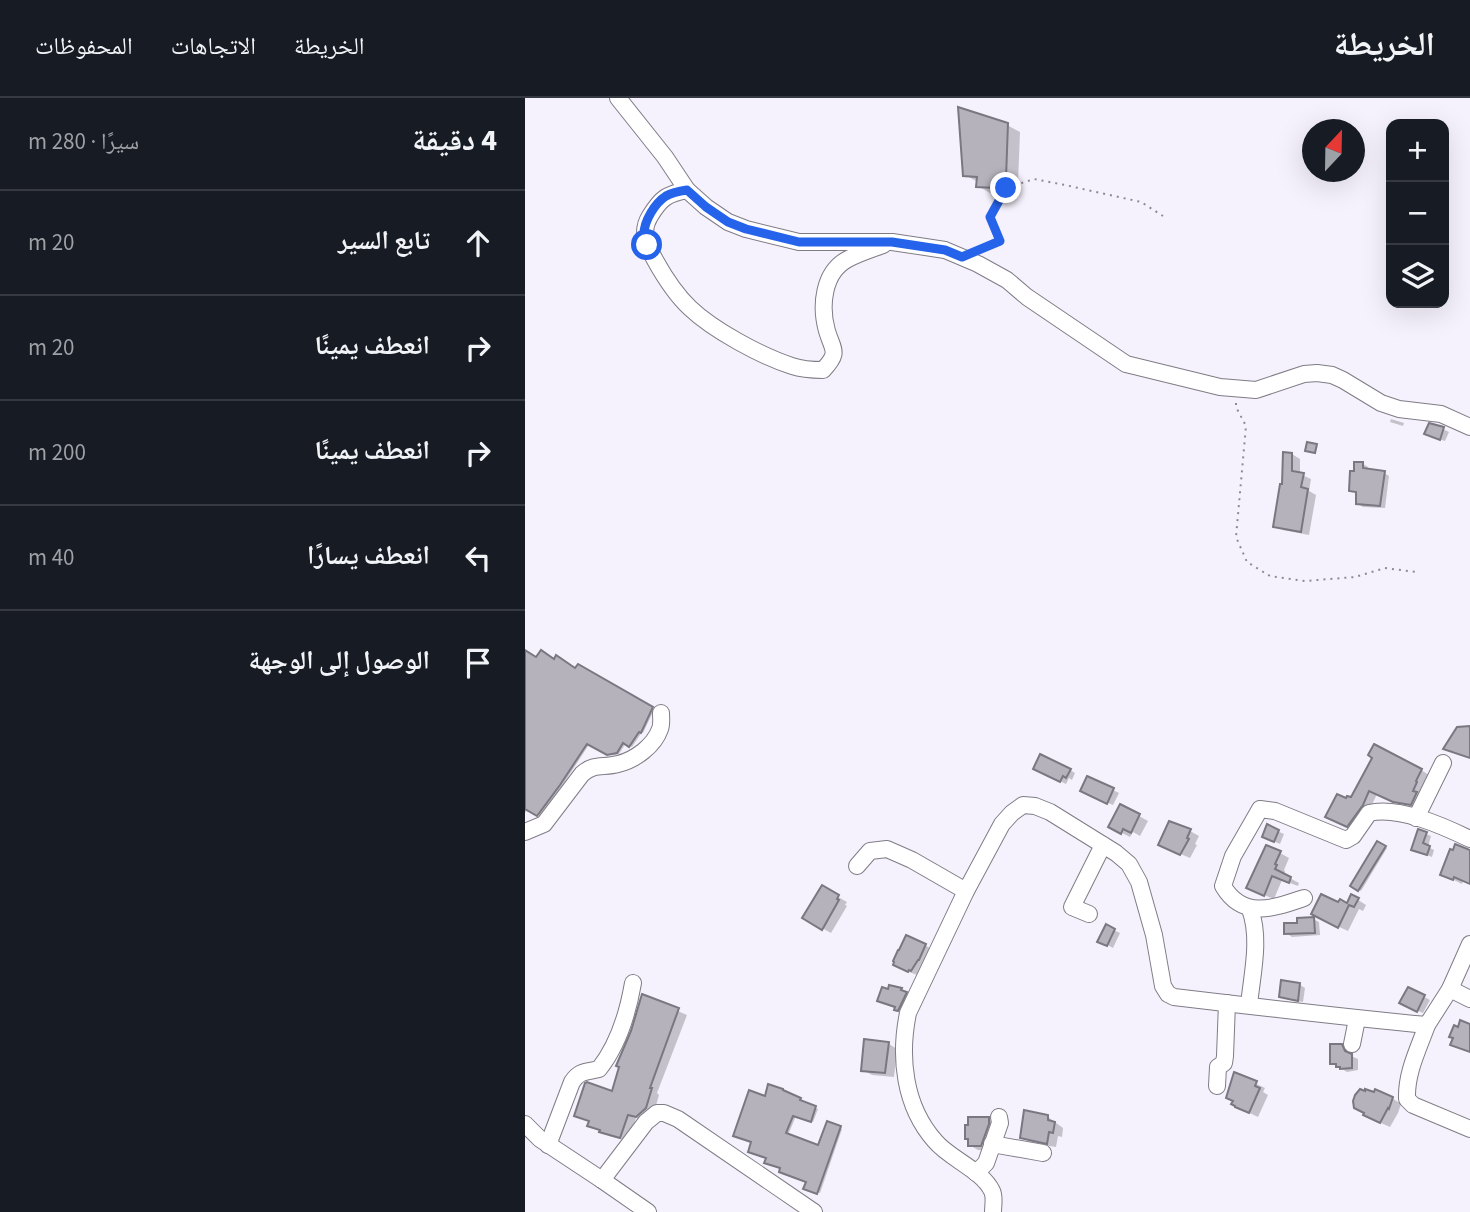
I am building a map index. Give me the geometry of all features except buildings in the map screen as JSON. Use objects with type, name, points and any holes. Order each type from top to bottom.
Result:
[{"type":"street","points":[[618,98],[687,190],[717,215],[746,229],[799,242],[892,242],[945,250],[1007,280],[1027,297],[1126,364],[1220,387],[1256,390],[1304,374],[1332,375],[1381,403],[1399,409],[1441,414],[1470,428]]},
{"type":"street","points":[[687,190],[674,192],[663,198],[647,221],[644,234],[647,245],[666,281],[691,309],[713,326],[793,367],[823,370],[833,357],[834,346],[827,332],[824,298],[828,280],[837,267],[846,259],[892,242]]},
{"type":"street","points":[[525,832],[544,824],[589,767],[621,764],[652,744],[661,727],[661,713]]},
{"type":"street","points":[[1416,818],[1443,763]]},
{"type":"street","points":[[993,1212],[993,1193],[986,1181],[936,1143],[924,1126],[909,1093],[904,1034],[908,1013],[965,891],[1002,824],[1023,805],[1050,812],[1129,864],[1139,883],[1154,935],[1163,986],[1168,994],[1174,997],[1357,1019],[1427,1025]]},
{"type":"street","points":[[1304,898],[1278,907],[1250,909],[1227,893],[1223,886],[1233,856],[1260,809],[1275,811],[1346,840],[1353,836],[1369,813],[1380,810],[1396,811],[1470,839]]},
{"type":"street","points":[[1089,914],[1072,906],[1103,845]]},
{"type":"street","points":[[857,866],[870,851],[887,849],[912,860],[965,891]]},
{"type":"street","points":[[1248,1005],[1255,937],[1255,922],[1250,909]]},
{"type":"street","points":[[1470,944],[1450,989],[1427,1025],[1406,1085],[1407,1099],[1413,1105],[1470,1129]]},
{"type":"street","points":[[548,1145],[576,1075],[599,1069],[610,1052],[629,1006],[633,983]]},
{"type":"street","points":[[1450,989],[1470,999]]},
{"type":"street","points":[[1217,1086],[1218,1067],[1224,1063],[1225,1056],[1227,1003]]},
{"type":"street","points":[[1352,1044],[1357,1019]]},
{"type":"street","points":[[603,1180],[646,1122],[657,1113],[664,1113],[678,1119],[814,1212]]},
{"type":"street","points":[[976,1173],[986,1163],[1000,1124],[999,1116]]},
{"type":"street","points":[[525,1125],[548,1145],[647,1212]]},
{"type":"street","points":[[992,1144],[1043,1153]]},
{"type":"path","points":[[962,257],[1000,241],[990,217],[997,202],[1006,188],[1034,179],[1141,202],[1163,216]]},
{"type":"path","points":[[1236,388],[1236,407],[1246,426],[1236,537],[1247,562],[1270,576],[1305,582],[1355,577],[1385,568],[1416,572]]},
{"type":"route","points":[[647,245],[644,234],[647,221],[655,207],[663,198],[674,192],[687,190],[728,222],[799,242],[892,242],[945,250],[962,257],[1000,241],[990,217],[1006,188]]}]
